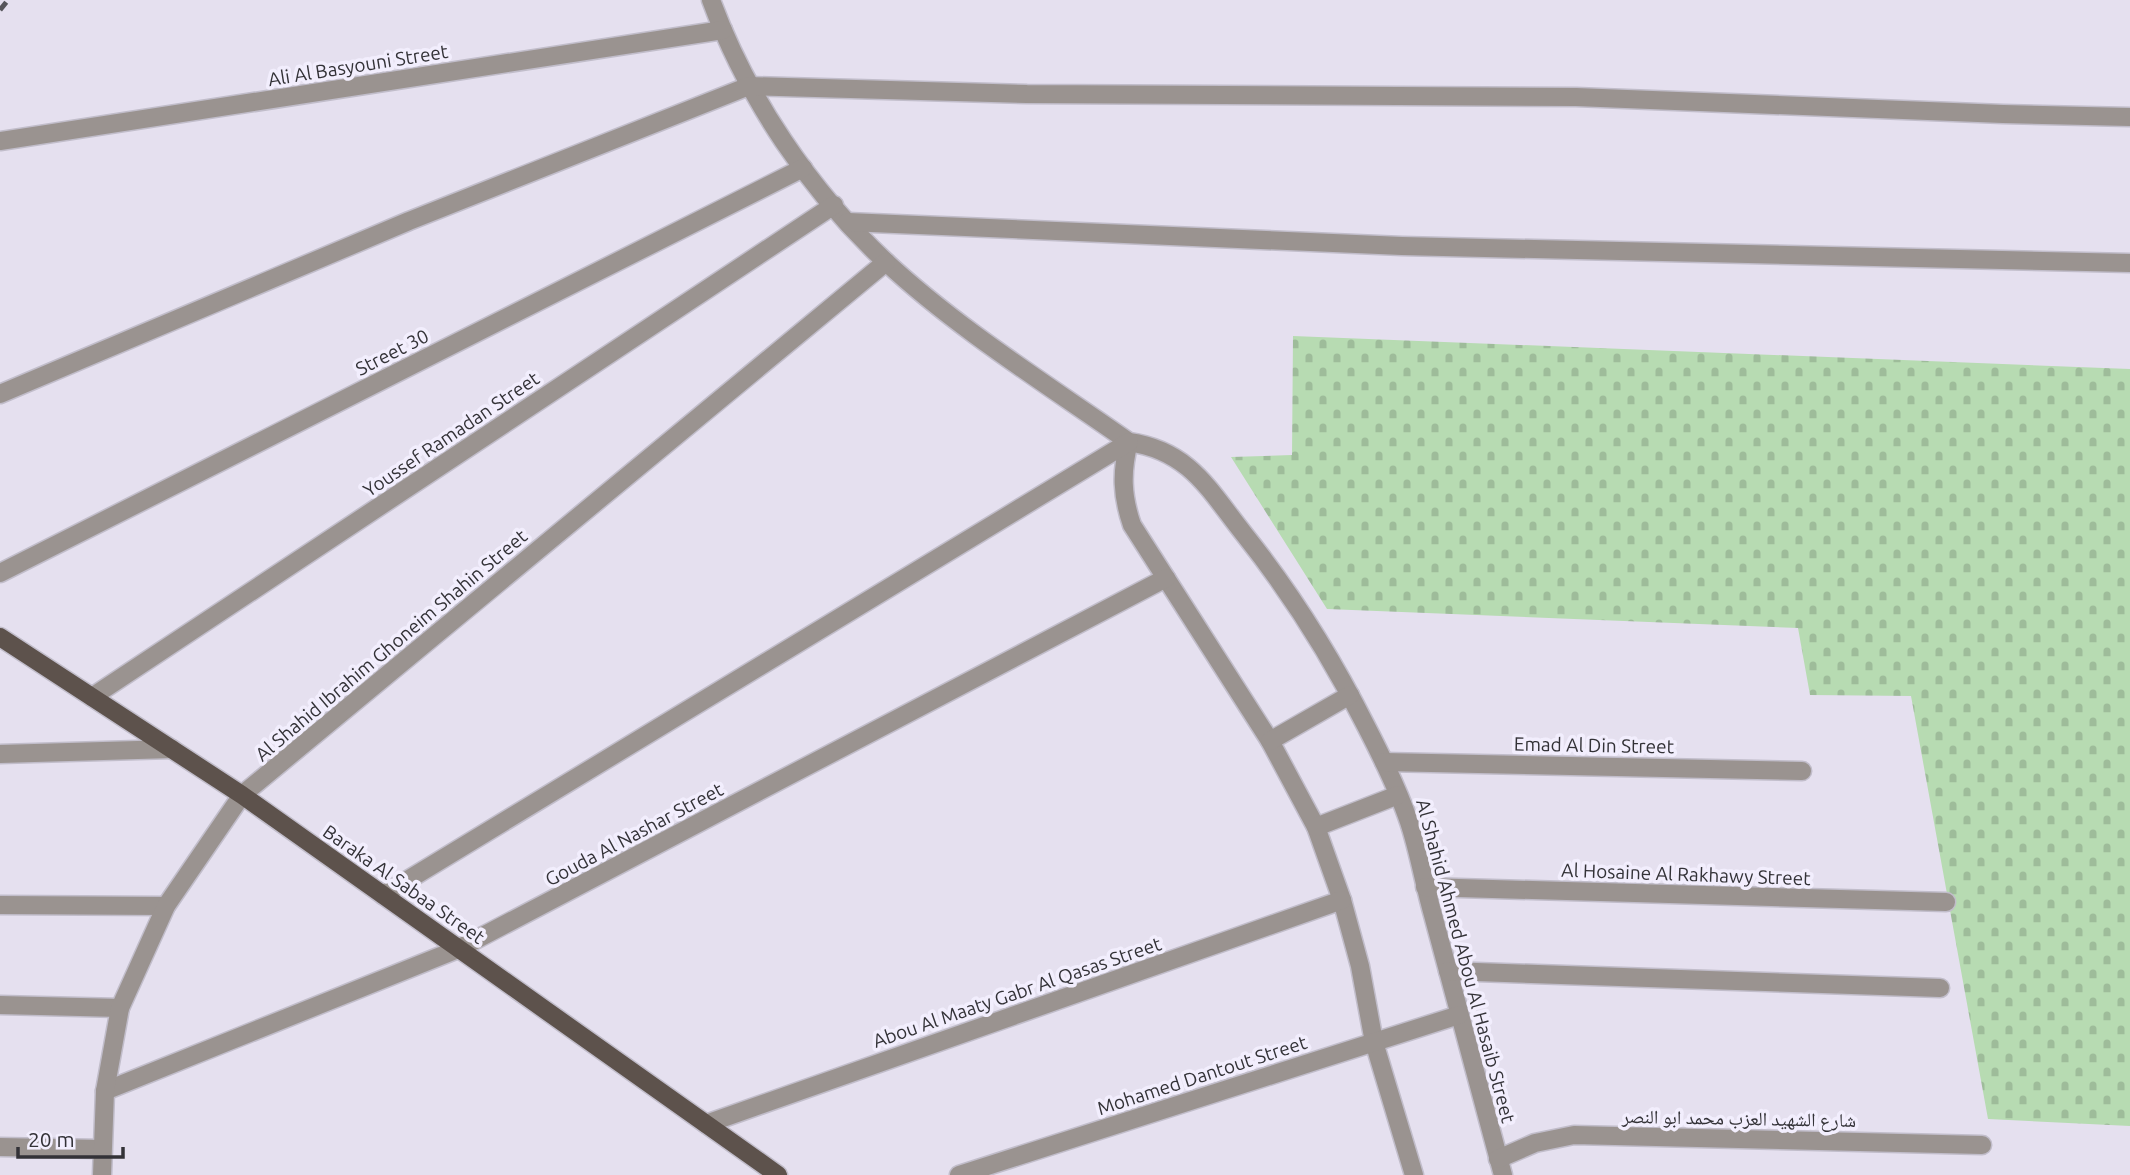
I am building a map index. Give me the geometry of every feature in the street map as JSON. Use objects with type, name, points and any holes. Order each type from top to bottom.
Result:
[{"type":"main road","name":"Baraka Al Sabaa Street","points":[[0,637],[242,795],[778,1175]]},
{"type":"street","name":"Al Shahid Ahmed Abou Al Hasaib Street","points":[[711,0],[749,86],[803,168],[886,262],[946,313],[1129,442],[1164,451],[1180,460],[1194,472],[1258,552],[1305,619],[1350,695],[1384,762],[1409,822],[1501,1167]]},
{"type":"street","name":"Ali Al Basyouni Street","points":[[0,141],[723,30]]},
{"type":"street","points":[[0,394],[409,221],[749,86],[1027,94],[1576,97],[2130,117]]},
{"type":"street","name":"Street 30","points":[[0,573],[803,168]]},
{"type":"street","name":"Youssef Ramadan Street","points":[[92,698],[834,205]]},
{"type":"street","points":[[848,222],[1402,246],[2130,263]]},
{"type":"street","name":"Al Shahid Ibrahim Ghoneim Shahin Street","points":[[102,1175],[105,1091],[120,1008],[166,906],[242,795],[886,262]]},
{"type":"street","points":[[1129,442],[1123,463],[1122,484],[1132,525],[1270,741],[1316,827],[1342,900],[1360,966],[1374,1042],[1414,1175]]},
{"type":"street","points":[[383,895],[1129,442]]},
{"type":"street","name":"Gouda Al Nashar Street","points":[[105,1091],[458,949],[1166,578]]},
{"type":"street","points":[[1270,741],[1350,695]]},
{"type":"street","points":[[0,754],[172,749]]},
{"type":"street","name":"Emad Al Din Street","points":[[1384,762],[1802,771]]},
{"type":"street","points":[[1316,827],[1398,795]]},
{"type":"street","name":"Al Hosaine Al Rakhawy Street","points":[[1425,887],[1946,902]]},
{"type":"street","name":"Abou Al Maaty Gabr Al Qasas Street","points":[[706,1124],[1342,900]]},
{"type":"street","points":[[0,905],[166,906]]},
{"type":"street","points":[[1448,971],[1940,988]]},
{"type":"street","points":[[0,1005],[120,1008]]},
{"type":"street","name":"Mohamed Dantout Street","points":[[959,1175],[1459,1015]]},
{"type":"street","name":"شارع الشهيد العزب محمد ابو النصر","points":[[1501,1167],[1535,1143],[1574,1135],[1982,1145]]},
{"type":"street","points":[[0,1147],[101,1150]]},
{"type":"green space","points":[[1293,336],[2130,369],[2130,1126],[1988,1119],[1911,696],[1810,695],[1798,628],[1327,609],[1231,457],[1292,455]]},
{"type":"railway","points":[[0,10],[8,0]]}]
